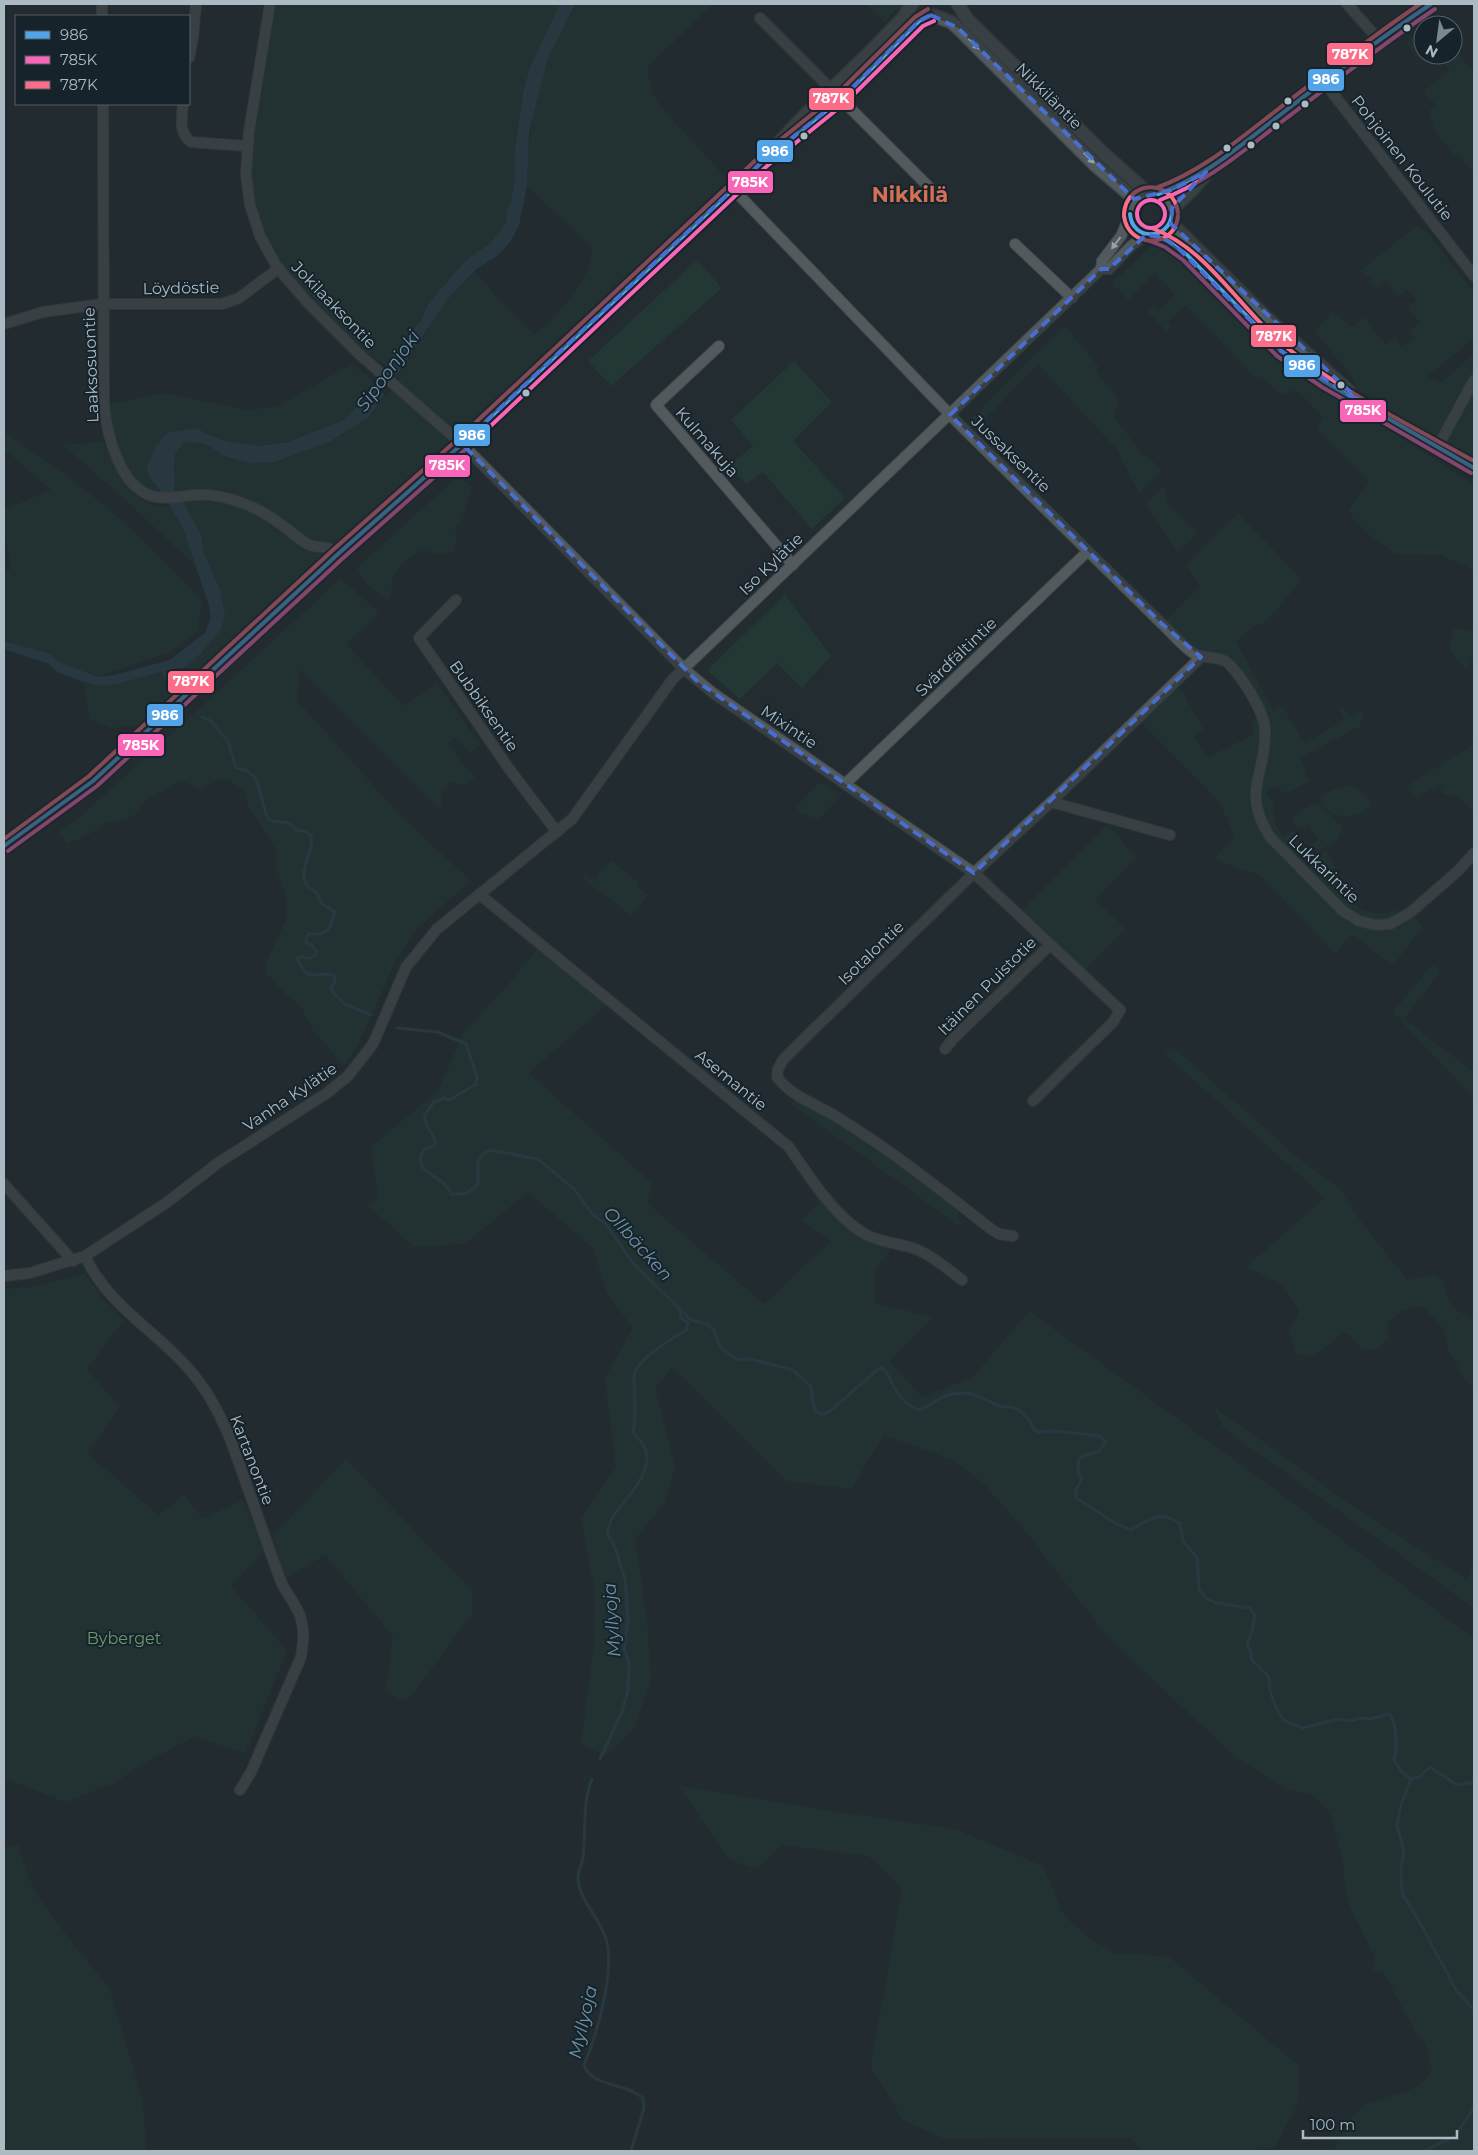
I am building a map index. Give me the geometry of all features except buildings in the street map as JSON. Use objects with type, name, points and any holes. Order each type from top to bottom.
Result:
[{"type":"street","points":[[190,53],[196,4]]},
{"type":"street","name":"Jokilaaksontie","points":[[270,4],[247,146],[246,174],[250,205],[260,236],[279,268],[308,303],[359,354],[462,444]]},
{"type":"street","points":[[837,95],[903,18],[912,4]]},
{"type":"street","name":"Nikkiläntie","points":[[916,4],[924,12],[951,22],[958,28],[1096,165],[1129,194],[1132,198],[1131,211]]},
{"type":"street","points":[[4,846],[93,781],[338,554],[462,444],[734,190],[804,116],[837,95],[919,21],[933,15],[947,13],[957,4]]},
{"type":"street","name":"Nikkiläntie","points":[[957,4],[967,20],[1006,56],[1103,153],[1153,193]]},
{"type":"street","points":[[1347,4],[1379,40]]},
{"type":"street","points":[[1431,4],[1379,40],[1206,172],[1172,190],[1137,198],[1131,211],[1136,228],[1149,235],[1168,241],[1187,255],[1281,351],[1325,382],[1474,468]]},
{"type":"street","points":[[760,18],[931,189]]},
{"type":"street","name":"Pohjoinen Koulutie","points":[[1324,82],[1474,276]]},
{"type":"street","name":"Laaksosuontie","points":[[103,105],[104,405],[115,454],[131,481],[150,495],[160,497],[208,495],[251,506],[274,518],[311,545],[328,546],[338,554]]},
{"type":"street","points":[[184,105],[182,131],[191,142],[247,146]]},
{"type":"street","points":[[1172,209],[1203,179],[1206,172]]},
{"type":"street","name":"Jussaksentie","points":[[734,190],[950,415],[1186,647],[1201,657],[1222,660],[1228,663],[1260,710],[1265,730]]},
{"type":"street","points":[[1149,235],[1162,232],[1170,223],[1172,209],[1168,201],[1153,193]]},
{"type":"street","name":"Iso Kylätie","points":[[1101,269],[1102,261],[1122,236],[1131,211]]},
{"type":"street","points":[[1170,223],[1266,317],[1362,403]]},
{"type":"street","name":"Iso Kylätie","points":[[479,894],[557,832],[578,812],[672,680],[1101,269],[1109,268],[1131,246],[1149,235]]},
{"type":"street","points":[[1015,244],[1072,298]]},
{"type":"street","name":"Löydöstie","points":[[4,324],[43,312],[103,304],[222,304],[239,298],[279,268]]},
{"type":"street","name":"Kulmakuja","points":[[719,346],[656,406],[793,565]]},
{"type":"street","points":[[1437,448],[1474,380]]},
{"type":"street","name":"Mixintie","points":[[462,444],[684,669],[713,694],[974,872],[1120,1010],[1113,1022],[1033,1100]]},
{"type":"street","name":"Svärdfältintie","points":[[845,784],[1088,551]]},
{"type":"street","name":"Bubbiksentie","points":[[456,600],[419,638],[512,773],[557,832]]},
{"type":"street","name":"Isotalontie","points":[[1013,1236],[999,1234],[991,1229],[941,1189],[837,1117],[789,1089],[777,1077],[778,1069],[784,1060],[974,872],[1051,802],[1201,657]]},
{"type":"street","name":"Lukkarintie","points":[[1265,730],[1255,797],[1263,825],[1270,837],[1349,916],[1376,925],[1390,924],[1418,906],[1459,870],[1474,853]]},
{"type":"street","points":[[1051,802],[1170,835]]},
{"type":"street","name":"Vanha Kylätie","points":[[85,1256],[166,1203],[218,1163],[326,1093],[348,1076],[373,1044],[381,1029],[396,988],[413,956],[437,929],[479,894]]},
{"type":"street","name":"Asemantie","points":[[479,894],[781,1140],[841,1217],[872,1237],[919,1250],[962,1280]]},
{"type":"street","name":"Itäinen Puistotie","points":[[945,1049],[1050,945]]},
{"type":"street","points":[[4,1184],[73,1261]]},
{"type":"street","points":[[4,1276],[30,1273],[85,1256]]},
{"type":"street","name":"Kartanontie","points":[[85,1256],[107,1292],[177,1356],[197,1378],[209,1397],[233,1444],[281,1582],[301,1619],[304,1640],[301,1657],[251,1772],[240,1790]]},
{"type":"highlighted area","points":[[931,15],[958,28],[1134,199],[1172,190],[1206,172],[1172,208],[1171,224],[1362,403],[1281,351],[1177,247],[1162,237],[1146,235],[1109,269],[1101,269],[950,415],[1162,624],[1201,657],[974,873],[698,682],[462,444],[763,161],[841,99],[919,21]]},
{"type":"green space","points":[[270,4],[560,4],[530,67],[523,93],[515,150],[515,180],[506,221],[499,233],[489,244],[466,260],[428,304],[422,319],[385,365],[335,331],[308,303],[260,236],[246,174]]},
{"type":"green space","points":[[575,4],[713,4],[647,68],[652,92],[661,107],[727,179],[734,190],[153,724],[111,728],[90,719],[84,682],[117,684],[185,667],[222,628],[225,613],[220,590],[204,553],[201,535],[174,489],[175,454],[183,443],[206,444],[224,456],[249,463],[275,462],[331,441],[348,431],[394,382],[446,301],[475,270],[495,296],[534,335],[558,313],[581,282],[590,264],[592,248],[527,185],[532,122],[543,75],[557,38]]},
{"type":"green space","points":[[867,4],[904,4],[901,12],[895,10],[885,22]]},
{"type":"green space","points":[[1413,38],[1413,51],[1406,43]]},
{"type":"green space","points":[[1463,59],[1474,74],[1474,174],[1458,154],[1454,156],[1436,132],[1429,111],[1436,105],[1424,91],[1450,70],[1446,65],[1463,65]]},
{"type":"green space","points":[[1417,226],[1427,232],[1474,293],[1474,339],[1426,377],[1441,383],[1474,354],[1474,461],[1415,428],[1358,389],[1347,369],[1314,332],[1332,312],[1353,327],[1364,317],[1386,345],[1395,338],[1402,347],[1412,339],[1413,341],[1416,339],[1409,331],[1419,322],[1407,307],[1416,300],[1408,289],[1398,296],[1386,281],[1376,288],[1369,280],[1372,278],[1369,274],[1365,277],[1360,271]]},
{"type":"green space","points":[[1157,240],[1173,248],[1310,378],[1474,485],[1474,570],[1441,555],[1396,554],[1374,539],[1353,518],[1349,510],[1369,482],[1317,428],[1324,418],[1297,390],[1280,395],[1259,375],[1256,378],[1186,305],[1168,322],[1172,327],[1167,332],[1148,312],[1152,307],[1158,312],[1175,294],[1155,273],[1128,300],[1112,283]]},
{"type":"green space","points":[[697,260],[722,288],[611,386],[588,361]]},
{"type":"green space","points":[[1065,326],[1099,367],[1096,370],[1119,401],[1113,416],[1144,456],[1150,458],[1162,471],[1139,493],[1117,450],[1038,364],[978,427],[971,427],[967,423]]},
{"type":"green space","points":[[794,361],[832,402],[793,441],[845,498],[812,529],[763,472],[746,484],[729,466],[753,446],[731,420]]},
{"type":"green space","points":[[352,364],[374,382],[356,408],[336,424],[284,442],[255,445],[227,441],[197,428],[156,445],[147,467],[155,485],[162,493],[150,495],[123,469],[104,405],[164,393],[249,410],[278,406]]},
{"type":"green space","points":[[4,432],[95,498],[163,560],[202,601],[198,631],[171,652],[98,677],[59,662],[50,654],[21,647],[4,639],[4,570],[11,570],[4,526],[4,510],[51,490],[4,449]]},
{"type":"green space","points":[[104,442],[126,483],[137,496],[150,504],[171,508],[183,528],[197,568],[128,502],[63,445]]},
{"type":"green space","points":[[457,477],[472,486],[463,518],[455,529],[457,541],[453,552],[438,554],[423,550],[408,559],[393,577],[391,594],[387,601],[365,582],[357,568]]},
{"type":"green space","points":[[1163,487],[1166,491],[1165,500],[1197,533],[1177,552],[1146,504]]},
{"type":"green space","points":[[1238,513],[1302,579],[1275,612],[1263,623],[1255,626],[1236,641],[1273,711],[1282,706],[1305,743],[1345,720],[1339,708],[1341,706],[1353,716],[1364,710],[1360,726],[1300,758],[1310,781],[1284,794],[1278,786],[1266,792],[1274,805],[1273,814],[1275,821],[1282,836],[1294,831],[1303,852],[1292,859],[1305,873],[1323,853],[1327,852],[1335,867],[1332,872],[1337,883],[1342,892],[1356,906],[1374,913],[1397,910],[1399,918],[1411,912],[1423,927],[1393,965],[1351,934],[1336,954],[1261,876],[1214,859],[1234,837],[1220,802],[1139,720],[1171,685],[1181,690],[1204,730],[1194,737],[1208,757],[1253,735],[1252,722],[1263,717],[1228,663],[1201,657],[1162,624],[1200,587],[1186,565]]},
{"type":"green space","points":[[341,578],[379,613],[346,644],[404,706],[437,683],[481,745],[469,754],[457,737],[448,744],[475,778],[464,785],[450,782],[441,793],[442,811],[300,669],[297,700],[400,815],[471,881],[417,928],[396,960],[359,1043],[344,1066],[312,1029],[302,1008],[276,985],[266,972],[266,963],[287,918],[287,898],[276,867],[277,852],[248,805],[245,793],[230,781],[222,779],[199,789],[181,780],[145,801],[136,814],[124,820],[108,822],[88,835],[67,844],[59,832],[80,817]]},
{"type":"green space","points":[[785,595],[831,656],[802,688],[777,663],[740,699],[707,670]]},
{"type":"green space","points":[[1453,628],[1474,631],[1474,655],[1467,670],[1450,650]]},
{"type":"green space","points":[[1474,740],[1474,817],[1463,800],[1449,794],[1443,794],[1439,785],[1416,797],[1406,787],[1472,745]]},
{"type":"green space","points":[[820,782],[842,794],[819,819],[801,814],[796,807]]},
{"type":"green space","points":[[1345,785],[1358,788],[1372,804],[1363,812],[1343,816],[1334,814],[1322,806],[1320,800],[1323,795]]},
{"type":"green space","points":[[1317,803],[1343,828],[1336,841],[1320,850],[1310,846],[1318,840],[1309,825],[1299,830],[1293,824],[1294,817]]},
{"type":"green space","points":[[1108,824],[1136,858],[1095,899],[1126,929],[1081,973],[1018,914]]},
{"type":"green space","points":[[611,860],[638,882],[636,885],[648,895],[631,915],[582,878],[586,873],[595,880]]},
{"type":"green space","points":[[541,944],[611,1001],[529,1073],[652,1183],[647,1203],[764,1304],[831,1241],[801,1220],[826,1196],[841,1217],[895,1243],[875,1271],[874,1303],[933,1317],[890,1362],[922,1397],[972,1378],[1029,1311],[1273,1488],[1474,1639],[1474,2151],[1333,2151],[1351,2119],[1364,2105],[1412,2089],[1423,2082],[1432,2069],[1425,2044],[1415,2031],[1383,1971],[1372,1973],[1375,1958],[1347,1900],[1342,1856],[1331,1816],[1322,1803],[1309,1794],[1287,1789],[1234,1756],[1108,1637],[1021,1526],[982,1482],[953,1460],[884,1435],[851,1489],[787,1481],[672,1367],[655,1389],[675,1466],[665,1503],[635,1539],[647,1620],[651,1681],[633,1731],[605,1755],[581,1745],[594,1646],[595,1592],[581,1519],[616,1467],[605,1378],[633,1328],[606,1293],[594,1249],[528,1192],[465,1244],[414,1247],[367,1205],[378,1197],[371,1147],[438,1091],[463,1034],[512,980]]},
{"type":"green space","points":[[1432,965],[1441,970],[1404,1019],[1474,1072],[1474,1098],[1393,1012]]},
{"type":"green space","points":[[1173,1047],[1303,1162],[1339,1187],[1357,1216],[1407,1280],[1435,1275],[1443,1280],[1446,1295],[1452,1305],[1461,1313],[1474,1320],[1474,1388],[1465,1380],[1449,1351],[1443,1328],[1422,1306],[1400,1312],[1388,1323],[1389,1338],[1379,1349],[1363,1350],[1349,1334],[1343,1333],[1313,1356],[1296,1354],[1289,1332],[1299,1311],[1282,1284],[1246,1267],[1325,1198],[1165,1054]]},
{"type":"green space","points":[[797,1098],[837,1121],[956,1207],[962,1228],[791,1104]]},
{"type":"green space","name":"Byberget","points":[[85,1274],[101,1297],[124,1320],[87,1369],[120,1407],[87,1453],[158,1515],[184,1495],[203,1519],[243,1500],[264,1551],[231,1586],[287,1651],[245,1754],[195,1736],[139,1766],[113,1784],[65,1802],[7,1779],[4,1775],[4,1289],[31,1287]]},
{"type":"green space","points":[[1213,1406],[1347,1502],[1467,1580],[1474,1562],[1474,1608],[1223,1428]]},
{"type":"green space","points":[[346,1459],[472,1591],[472,1613],[417,1689],[404,1701],[386,1693],[393,1636],[325,1555],[285,1579],[273,1536]]},
{"type":"green space","points":[[679,1786],[955,1829],[1043,1866],[1064,1916],[1091,1939],[1117,1954],[1169,1957],[1299,2066],[1298,2104],[1275,2146],[1252,2151],[1141,2151],[1131,2138],[945,2139],[903,2120],[871,2067],[902,1887],[868,1856],[783,1845],[756,1870],[728,1859]]},
{"type":"green space","points":[[18,1844],[34,1891],[73,1944],[109,1987],[142,2098],[147,2151],[4,2151],[4,1849]]},
{"type":"water","name":"Sipoonjoki","points":[[560,4],[575,4],[548,58],[537,100],[529,133],[527,185],[519,225],[512,239],[502,251],[475,270],[446,301],[369,417],[331,441],[275,462],[249,463],[224,456],[206,444],[192,442],[183,443],[175,454],[174,489],[201,535],[204,553],[220,590],[225,613],[222,628],[201,653],[185,667],[117,684],[101,686],[84,682],[58,672],[47,663],[4,649],[4,641],[50,654],[59,662],[98,677],[115,675],[170,660],[205,633],[211,617],[209,605],[183,528],[162,493],[148,475],[147,467],[156,445],[168,433],[197,428],[228,442],[259,446],[287,442],[342,421],[358,406],[385,365],[422,319],[428,304],[466,260],[489,244],[499,233],[506,221],[515,180],[515,150],[523,93],[530,67]]},
{"type":"pier","points":[[383,363],[399,378],[387,397],[371,382]]},
{"type":"waterway","points":[[163,668],[167,680],[180,691]]},
{"type":"waterway","points":[[202,717],[211,721],[228,741],[236,768],[246,770],[256,778],[267,817],[272,821],[289,823],[297,830],[307,832],[311,836],[312,843],[304,870],[304,879],[308,887],[317,893],[321,903],[335,912],[332,923],[327,930],[320,934],[309,934],[306,937],[306,943],[312,945],[317,953],[311,958],[299,957],[297,959],[304,971],[310,975],[334,975],[335,981],[331,988],[332,992],[345,1004],[371,1015]]},
{"type":"waterway","name":"Ollbäcken","points":[[397,1028],[438,1032],[466,1044],[477,1077],[476,1084],[449,1100],[445,1098],[434,1102],[424,1116],[426,1124],[436,1142],[434,1146],[424,1149],[420,1161],[424,1169],[444,1184],[451,1194],[466,1194],[478,1184],[478,1160],[490,1150],[538,1159],[574,1189],[592,1214],[606,1224],[632,1262],[691,1320],[707,1324],[714,1330],[720,1347],[738,1360],[751,1359],[793,1370],[811,1387],[816,1412],[821,1414],[829,1412],[878,1369],[882,1368],[899,1395],[917,1410],[948,1395],[969,1393],[999,1406],[1019,1410],[1028,1418],[1034,1430],[1039,1432],[1055,1431],[1100,1436],[1105,1442],[1100,1451],[1079,1459],[1078,1472],[1082,1479],[1076,1490],[1076,1498],[1115,1523],[1131,1530],[1150,1519],[1161,1516],[1180,1524],[1183,1541],[1197,1558],[1199,1589],[1206,1598],[1216,1603],[1250,1608],[1255,1616],[1247,1644],[1251,1652],[1251,1659],[1269,1677],[1270,1691],[1277,1710],[1285,1721],[1303,1728],[1339,1719],[1350,1721],[1390,1714],[1396,1736],[1394,1760],[1401,1771],[1411,1779],[1419,1777],[1430,1767],[1457,1785],[1474,1782]]},
{"type":"waterway","name":"Myllyoja","points":[[600,1759],[622,1712],[628,1690],[629,1664],[624,1648],[628,1620],[625,1579],[615,1547],[607,1533],[613,1517],[642,1477],[647,1460],[644,1446],[633,1432],[635,1411],[634,1378],[640,1364],[647,1357],[687,1329],[688,1323],[681,1318],[680,1310]]},
{"type":"waterway","name":"Myllyoja","points":[[592,1779],[587,1798],[583,1858],[578,1880],[583,1896],[601,1926],[607,1942],[609,1955],[603,2004],[594,2038],[584,2065],[588,2072],[601,2081],[627,2089],[643,2098],[644,2108],[631,2151]]},
{"type":"waterway","points":[[1411,1779],[1401,1805],[1397,1825],[1404,1852],[1401,1868],[1402,1893],[1456,1990],[1474,2010]]},
{"type":"waterway","points":[[1424,2151],[1455,2136],[1474,2108]]},
{"type":"transit line","name":"787K","points":[[1156,188],[1189,173],[1219,154],[1420,4]]},
{"type":"transit line","name":"986","points":[[1158,194],[1191,179],[1237,149],[1354,58],[1431,4]]},
{"type":"transit line","name":"787K","points":[[4,839],[89,776],[334,549],[458,439],[759,157],[837,94],[915,17],[928,9]]},
{"type":"transit line","name":"785K","points":[[1160,200],[1210,175],[1359,63],[1435,9]]},
{"type":"transit line","name":"986","points":[[4,846],[93,781],[338,554],[462,444],[763,161],[841,99],[919,21],[931,15]]},
{"type":"transit line","name":"785K","points":[[8,851],[97,786],[342,559],[466,449],[767,166],[845,103],[923,26],[934,21]]},
{"type":"transit line","name":"787K","points":[[1124,214],[1127,202],[1133,194],[1141,189],[1150,187],[1168,193],[1175,202],[1178,213]]},
{"type":"transit line","name":"785K","points":[[1151,200],[1161,204],[1165,214],[1161,224],[1151,228],[1141,224],[1137,214],[1141,204],[1151,200]]},
{"type":"transit line","name":"986","points":[[1130,214],[1132,223],[1137,229],[1143,233],[1151,234],[1158,233],[1164,229],[1169,223],[1172,214]]},
{"type":"transit line","name":"787K","points":[[1124,216],[1127,227],[1134,235],[1151,241],[1169,235],[1175,227],[1178,216]]},
{"type":"transit line","name":"787K","points":[[1154,229],[1192,251],[1224,282],[1270,332],[1286,347],[1308,363],[1354,394],[1474,461]]},
{"type":"transit line","name":"986","points":[[1152,235],[1168,241],[1187,255],[1281,351],[1325,382],[1474,468]]},
{"type":"transit line","name":"785K","points":[[1150,241],[1165,247],[1183,260],[1277,356],[1322,387],[1471,473]]},
{"type":"district","name":"Nikkilä","points":[[910,194]]}]
